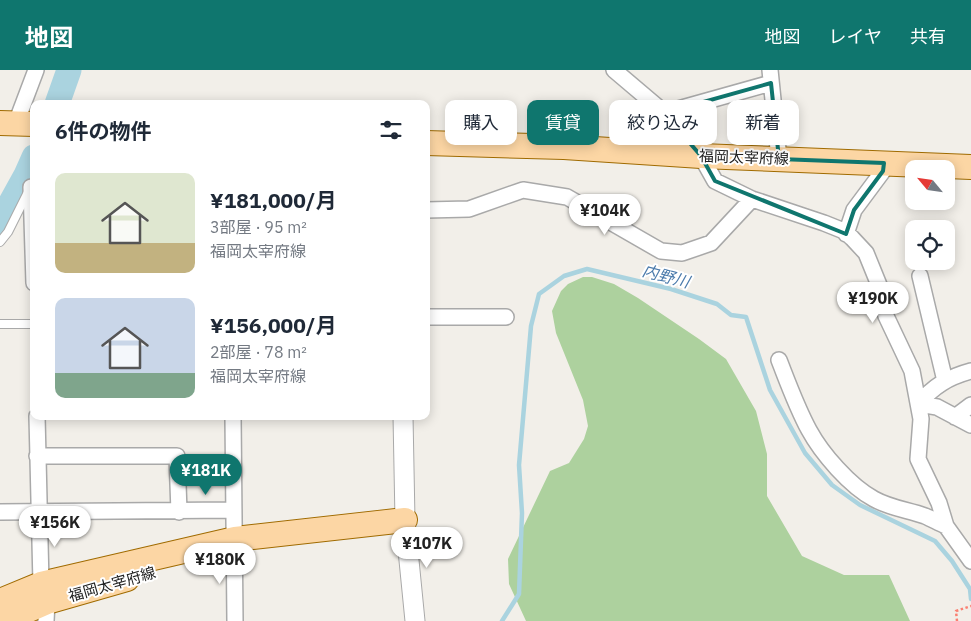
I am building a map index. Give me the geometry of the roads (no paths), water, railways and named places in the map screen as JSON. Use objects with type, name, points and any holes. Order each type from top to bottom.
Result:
[{"type":"main road","name":"福岡太宰府線","points":[[430,144],[564,146],[701,156],[971,167]]},
{"type":"main road","name":"福岡太宰府線","points":[[4,621],[45,602],[235,544],[405,520]]},
{"type":"main road","name":"福岡太宰府線","points":[[0,601],[45,602]]},
{"type":"street","points":[[18,123],[36,70]]},
{"type":"street","points":[[614,70],[649,100]]},
{"type":"street","points":[[702,100],[770,77],[779,158]]},
{"type":"street","points":[[692,145],[701,156],[715,181],[752,199],[824,223],[852,238],[866,253],[879,285],[886,316],[912,371],[922,419],[918,459],[946,526],[971,561]]},
{"type":"street","points":[[846,234],[854,210],[883,171],[884,163]]},
{"type":"street","points":[[430,210],[469,209],[523,190],[567,196],[661,251],[682,254],[711,243],[752,199]]},
{"type":"street","points":[[920,276],[944,381]]},
{"type":"street","points":[[430,317],[506,317]]},
{"type":"street","points":[[779,360],[810,432],[838,468],[856,486],[874,500],[898,510],[924,516],[946,526]]},
{"type":"street","points":[[919,404],[927,394],[944,381],[971,370]]},
{"type":"street","points":[[919,404],[937,407],[971,425]]},
{"type":"street","points":[[955,416],[971,405]]},
{"type":"street","points":[[37,420],[39,512],[45,602]]},
{"type":"street","points":[[233,420],[235,621]]},
{"type":"street","points":[[403,420],[405,520],[415,621]]},
{"type":"street","points":[[37,456],[177,456],[179,512]]},
{"type":"street","points":[[0,512],[179,512],[233,510]]},
{"type":"lane","points":[[0,242],[8,232],[30,189]]},
{"type":"lane","points":[[0,324],[30,324]]},
{"type":"waterway","points":[[58,100],[69,70]]},
{"type":"waterway","points":[[0,222],[30,166]]},
{"type":"waterway","name":"内野川","points":[[502,621],[519,594],[522,513],[519,465],[531,326],[539,294],[564,276],[587,269],[671,289],[717,304],[731,315],[746,317],[770,390],[805,453],[832,485],[860,505],[935,541],[952,561],[970,589],[971,599]]}]
